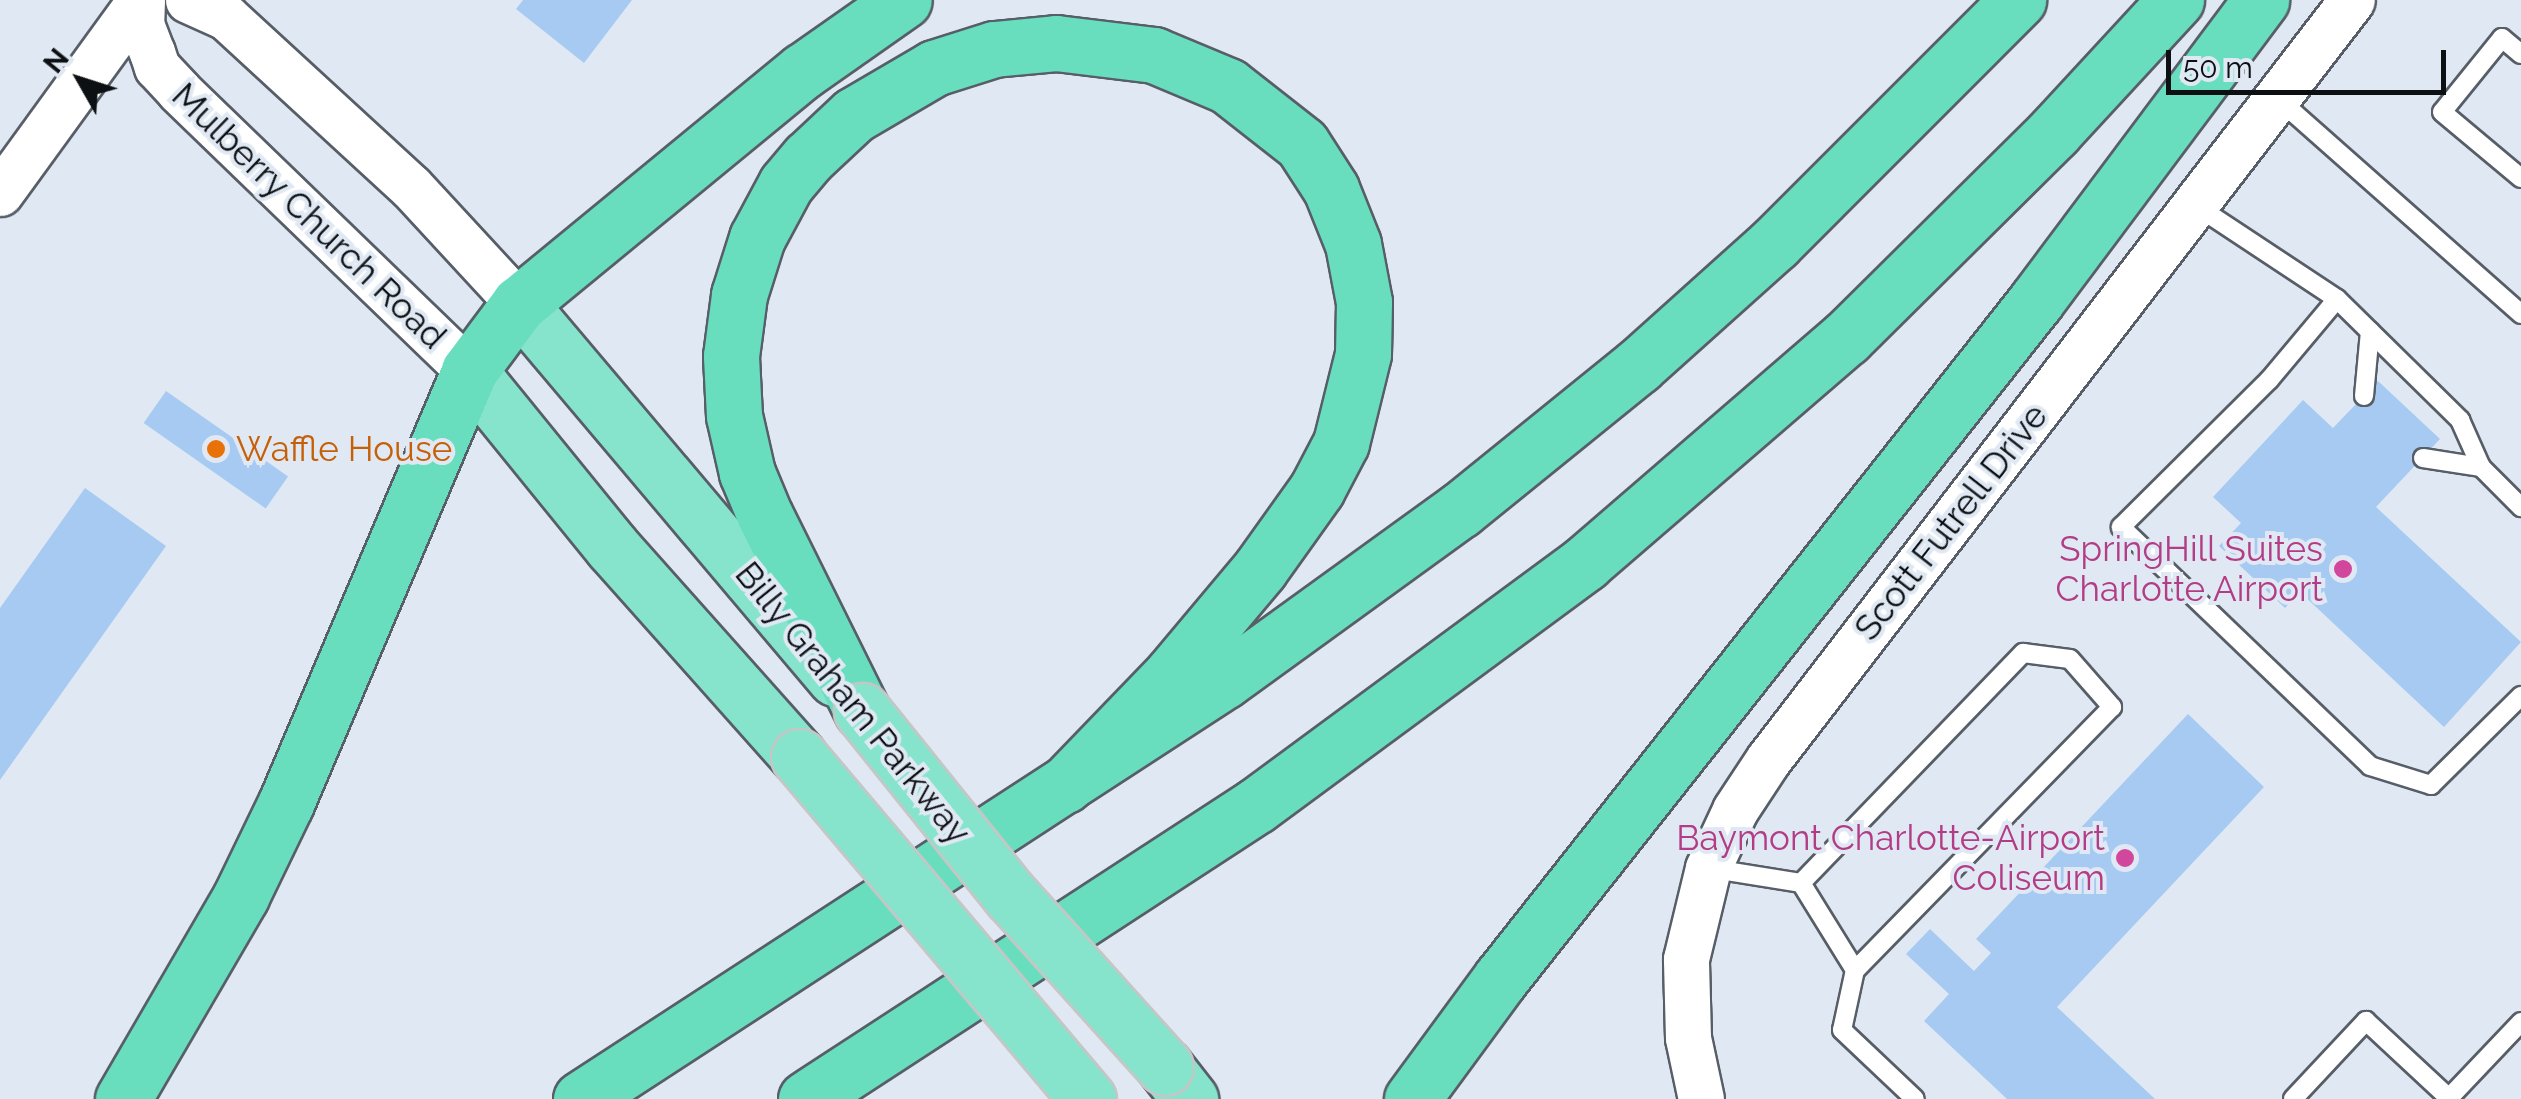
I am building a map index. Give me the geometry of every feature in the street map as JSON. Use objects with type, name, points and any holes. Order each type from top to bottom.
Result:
[{"type":"highway","points":[[123,1099],[241,896],[286,803],[469,372],[519,304],[802,71],[904,0]]},
{"type":"highway","points":[[581,1099],[1064,785],[1341,598],[1460,510],[1638,366],[1775,244],[2018,0]]},
{"type":"highway","points":[[806,1099],[1257,805],[1585,564],[1846,338],[2054,132],[2176,0]]},
{"type":"highway","points":[[1412,1099],[1501,978],[2060,269],[2261,0]]},
{"type":"highway","points":[[862,711],[764,516],[747,473],[734,416],[730,356],[739,295],[757,238],[786,184],[808,158],[854,116],[934,68],[994,49],[1056,44],[1154,55],[1228,86],[1302,144],[1331,190],[1353,244],[1364,302],[1363,354],[1341,443],[1317,489],[1260,569],[1197,644],[1064,785]]},
{"type":"highway","name":"Billy Graham Parkway","points":[[519,304],[862,711],[1011,896],[1177,1083]]},
{"type":"highway","name":"Billy Graham Parkway","points":[[469,372],[612,547],[799,757],[1088,1099]]},
{"type":"street","points":[[0,193],[141,0]]},
{"type":"street","name":"Mulberry Church Road","points":[[141,0],[141,24],[152,52],[178,91],[469,372]]},
{"type":"street","points":[[188,0],[226,17],[297,82],[411,188],[519,304]]},
{"type":"street","name":"Scott Futrell Drive","points":[[1701,1099],[1688,1038],[1686,959],[1708,868],[1736,810],[1768,760],[2352,0]]},
{"type":"lane","points":[[2521,54],[2502,38],[2442,112],[2521,178]]},
{"type":"lane","points":[[2277,98],[2521,314]]},
{"type":"lane","points":[[2195,205],[2338,299],[2460,420],[2482,467],[2521,507]]},
{"type":"lane","points":[[2338,299],[2269,380],[2121,527],[2370,766],[2431,785],[2521,696]]},
{"type":"lane","points":[[2364,396],[2370,331]]},
{"type":"lane","points":[[2422,458],[2482,467]]},
{"type":"lane","points":[[1801,883],[2023,654],[2070,660],[2112,706],[1855,970],[1842,1030],[1915,1099]]},
{"type":"lane","points":[[1708,868],[1801,883],[1855,970]]},
{"type":"lane","points":[[2294,1099],[2366,1021],[2448,1099],[2521,1022]]},
{"type":"building","points":[[523,0],[632,0],[584,63],[516,9]]},
{"type":"building","name":"SpringHill Suites Charlotte Airport","points":[[2378,381],[2440,439],[2376,507],[2521,642],[2444,727],[2300,592],[2285,608],[2219,546],[2241,523],[2213,497],[2303,400],[2333,428]]},
{"type":"building","name":"Waffle House","points":[[166,391],[288,476],[266,508],[144,423]]},
{"type":"building","points":[[85,488],[166,546],[0,780],[0,608]]},
{"type":"building","name":"Baymont Charlotte-Airport Coliseum","points":[[2188,714],[2264,787],[2057,1007],[2155,1099],[2007,1099],[1924,1021],[1949,994],[1906,954],[1930,929],[1974,971],[1991,953],[1976,939]]},
{"type":"place","name":"Waffle House","points":[[216,449]]},
{"type":"place","name":"SpringHill Suites Charlotte Airport","points":[[2343,569]]},
{"type":"place","name":"Baymont Charlotte-Airport Coliseum","points":[[2125,858]]}]
